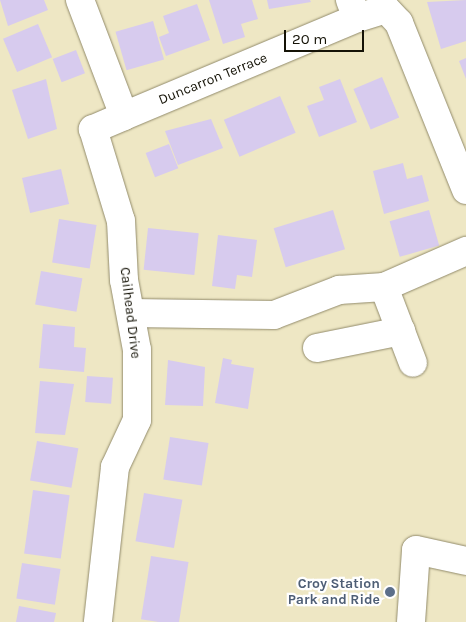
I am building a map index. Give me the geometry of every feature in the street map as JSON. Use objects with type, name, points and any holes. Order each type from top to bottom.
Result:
[{"type":"street","points":[[80,0],[124,116]]},
{"type":"street","name":"Duncarron Terrace","points":[[124,116],[353,9],[386,10],[394,16],[466,190]]},
{"type":"street","name":"Cailhead Drive","points":[[98,622],[115,467],[137,420],[137,350],[124,280],[121,221],[93,129],[124,116]]},
{"type":"street","points":[[131,313],[274,315],[339,290],[384,287],[466,251]]},
{"type":"street","points":[[384,287],[413,363]]},
{"type":"street","points":[[317,348],[401,331]]},
{"type":"street","points":[[411,622],[416,550],[466,561]]},
{"type":"building","points":[[0,0],[44,0],[48,10],[8,26]]},
{"type":"building","points":[[209,0],[252,0],[258,19],[241,24],[245,37],[223,44]]},
{"type":"building","points":[[267,0],[310,0],[311,2],[269,9]]},
{"type":"building","points":[[466,0],[466,41],[441,49],[427,2]]},
{"type":"building","points":[[197,4],[210,40],[166,56],[159,37],[169,33],[163,16]]},
{"type":"building","points":[[153,21],[164,59],[127,70],[116,32]]},
{"type":"building","points":[[38,24],[52,57],[17,72],[3,39]]},
{"type":"building","points":[[76,50],[85,73],[62,82],[53,59]]},
{"type":"building","points":[[466,58],[466,79],[459,61]]},
{"type":"building","points":[[382,77],[399,118],[371,130],[353,89]]},
{"type":"building","points":[[46,79],[57,129],[28,139],[12,90]]},
{"type":"building","points":[[340,79],[357,122],[319,137],[307,106],[324,100],[319,87]]},
{"type":"building","points":[[280,96],[296,133],[239,157],[224,120]]},
{"type":"building","points":[[211,119],[223,148],[178,165],[165,131]]},
{"type":"building","points":[[169,144],[178,168],[155,177],[146,153]]},
{"type":"building","points":[[403,163],[407,179],[422,175],[429,201],[384,214],[373,171]]},
{"type":"building","points":[[61,169],[69,204],[30,213],[22,178]]},
{"type":"building","points":[[333,210],[345,249],[286,267],[274,228]]},
{"type":"building","points":[[429,210],[439,246],[400,257],[390,221]]},
{"type":"building","points":[[59,219],[97,225],[90,268],[52,262]]},
{"type":"building","points":[[148,228],[199,233],[194,275],[144,270]]},
{"type":"building","points":[[218,235],[257,240],[252,277],[237,275],[235,289],[212,286]]},
{"type":"building","points":[[41,271],[82,278],[76,312],[35,304]]},
{"type":"building","points":[[43,324],[75,327],[74,347],[86,348],[84,372],[39,368]]},
{"type":"building","points":[[223,358],[232,360],[231,364],[254,368],[248,409],[215,403]]},
{"type":"building","points":[[168,360],[205,367],[203,406],[165,405]]},
{"type":"building","points":[[87,376],[113,378],[111,404],[85,402]]},
{"type":"building","points":[[40,381],[74,384],[65,435],[35,433]]},
{"type":"building","points":[[170,437],[209,443],[202,486],[163,479]]},
{"type":"building","points":[[37,441],[78,448],[71,488],[30,480]]},
{"type":"building","points":[[33,490],[70,495],[61,559],[24,553]]},
{"type":"building","points":[[144,493],[182,500],[174,548],[135,541]]},
{"type":"building","points":[[151,556],[189,562],[179,622],[141,619]]},
{"type":"building","points":[[22,563],[61,569],[55,605],[16,599]]},
{"type":"building","points":[[19,606],[56,613],[54,622],[16,622]]},
{"type":"place","name":"Croy Station Park and Ride","points":[[390,592]]}]
